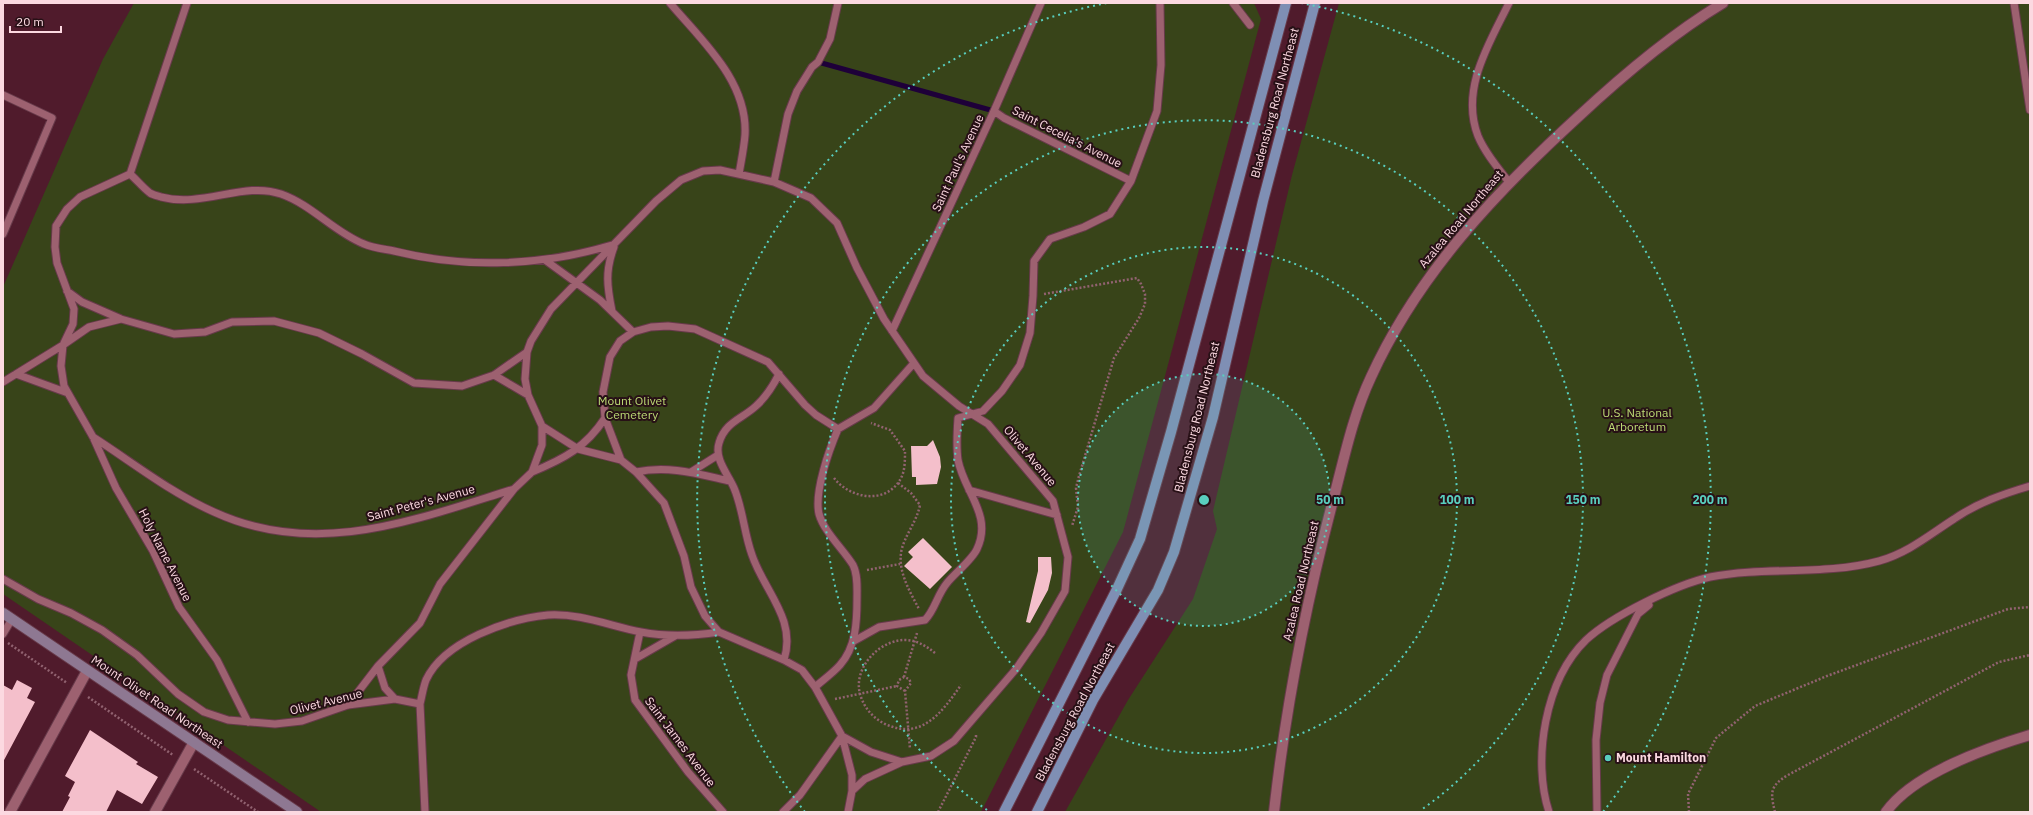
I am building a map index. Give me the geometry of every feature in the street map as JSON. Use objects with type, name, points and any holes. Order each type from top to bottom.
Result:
[{"type":"main road","name":"Bladensburg Road Northeast","points":[[1004,812],[1117,589],[1140,539],[1169,439],[1286,3]]},
{"type":"main road","name":"Bladensburg Road Northeast","points":[[1037,812],[1093,700],[1158,590],[1174,552],[1213,417],[1263,201],[1314,3]]},
{"type":"main road","name":"Mount Olivet Road Northeast","points":[[7,616],[297,812]]},
{"type":"street","name":"Azalea Road Northeast","points":[[1274,812],[1283,739],[1301,637],[1330,509],[1366,386],[1389,339],[1424,284],[1452,246],[1509,182],[1607,90],[1672,37],[1723,3]]},
{"type":"street","points":[[10,812],[87,671]]},
{"type":"street","points":[[1886,812],[1902,794],[1927,777],[1988,750],[2030,735]]},
{"type":"street","points":[[155,812],[194,742]]},
{"type":"lane","points":[[63,345],[72,324],[74,308],[57,263],[55,247],[56,226],[68,209],[80,197],[130,174],[187,3]]},
{"type":"lane","points":[[670,3],[730,75],[743,106],[745,135],[739,174]]},
{"type":"lane","points":[[774,182],[788,114],[797,91],[812,67],[818,62],[830,39],[838,3]]},
{"type":"lane","name":"Saint Paul's Avenue","points":[[892,331],[994,112],[1041,3]]},
{"type":"lane","points":[[854,641],[879,627],[900,622],[923,620],[931,614],[938,594],[953,575],[976,551],[982,536],[982,515],[969,490],[958,462],[956,443],[958,418],[983,411],[1002,391],[1020,365],[1030,333],[1034,261],[1050,240],[1084,227],[1110,214],[1131,181],[1157,111],[1160,65],[1160,3]]},
{"type":"lane","points":[[1233,3],[1250,25]]},
{"type":"lane","points":[[1509,3],[1484,55],[1475,81],[1472,100],[1474,120],[1479,137],[1509,182]]},
{"type":"lane","points":[[2014,3],[2030,110]]},
{"type":"lane","points":[[3,95],[52,118],[3,234]]},
{"type":"lane","name":"Saint Cecelia's Avenue","points":[[994,112],[1131,181]]},
{"type":"lane","name":"Olivet Avenue","points":[[527,352],[531,341],[551,309],[656,201],[681,180],[703,171],[720,170],[774,182],[811,198],[837,223],[857,268],[892,331],[923,376],[959,406],[988,424],[1053,501],[1068,557],[1065,592],[1041,633],[1016,670],[954,741],[931,756],[905,762],[865,779],[852,791]]},
{"type":"lane","points":[[130,174],[151,194],[174,200],[210,198],[251,190],[281,194],[307,208],[332,226],[364,244],[414,256],[473,263],[545,260],[584,254],[615,244]]},
{"type":"lane","points":[[612,311],[607,281],[608,262],[615,244]]},
{"type":"lane","points":[[545,260],[577,282],[612,311],[633,332]]},
{"type":"lane","points":[[68,291],[82,302],[121,319],[174,334],[205,332],[232,322],[274,321],[319,334],[362,354],[414,383],[462,386],[494,375],[527,352]]},
{"type":"lane","points":[[3,382],[89,327],[121,319]]},
{"type":"lane","points":[[621,460],[605,418],[603,392],[610,357],[620,341],[633,332],[651,327],[668,326],[695,329],[768,362],[816,416],[838,429]]},
{"type":"lane","name":"Holy Name Avenue","points":[[63,345],[61,366],[64,386],[93,437],[116,488],[153,551],[179,608],[217,660],[248,722]]},
{"type":"lane","points":[[527,352],[525,379],[528,395],[542,426],[542,446],[532,472]]},
{"type":"lane","points":[[815,687],[840,665],[854,641],[857,614],[855,572],[848,557],[833,538],[820,515],[818,496],[830,446],[838,429],[874,408],[914,363]]},
{"type":"lane","points":[[16,374],[68,393]]},
{"type":"lane","points":[[779,374],[769,392],[756,406],[737,418],[723,431],[718,444],[718,455],[739,502],[746,539],[753,558],[785,622],[787,652],[784,660]]},
{"type":"lane","points":[[494,375],[528,395]]},
{"type":"lane","points":[[348,705],[378,666],[420,623],[440,584],[514,489],[532,472],[553,463],[578,449],[605,418]]},
{"type":"lane","points":[[542,426],[578,449],[621,460],[636,472],[664,503],[684,556],[690,587],[705,616],[720,632],[784,660],[802,670],[815,687],[842,736],[852,775],[852,791],[848,812]]},
{"type":"lane","name":"Saint Peter's Avenue","points":[[93,437],[180,494],[213,512],[244,524],[281,532],[325,535],[382,528],[514,489]]},
{"type":"lane","points":[[691,472],[718,455]]},
{"type":"lane","points":[[636,472],[651,468],[691,472],[730,481]]},
{"type":"lane","points":[[1549,812],[1541,766],[1542,744],[1551,706],[1563,674],[1579,649],[1587,640],[1613,620],[1660,596],[1686,585],[1711,577],[1771,571],[1850,567],[1881,560],[1919,544],[1954,518],[1978,505],[2030,486]]},
{"type":"lane","points":[[969,490],[1057,514]]},
{"type":"lane","name":"Olivet Avenue","points":[[3,579],[38,599],[71,613],[102,630],[137,656],[178,694],[204,712],[228,720],[275,724],[302,721],[348,705],[395,699],[420,704]]},
{"type":"lane","points":[[1597,812],[1596,740],[1600,703],[1607,674],[1623,640],[1638,614],[1660,596]]},
{"type":"lane","points":[[425,812],[420,704],[426,680],[443,658],[465,640],[503,625],[548,615],[594,619],[640,632],[675,636],[720,632]]},
{"type":"lane","points":[[3,634],[7,616]]},
{"type":"lane","name":"Saint James Avenue","points":[[640,632],[631,675],[635,700],[688,772],[723,812]]},
{"type":"lane","points":[[635,659],[675,636]]},
{"type":"lane","points":[[378,666],[385,688],[395,699]]},
{"type":"lane","points":[[842,736],[871,752],[905,762]]},
{"type":"lane","points":[[783,812],[800,795],[842,736]]},
{"type":"path","points":[[1033,296],[1137,278],[1145,294],[1145,304],[1140,318],[1114,358],[1079,476],[1076,488],[1078,507],[1066,548]]},
{"type":"path","points":[[826,466],[839,484],[846,490],[858,496],[871,497],[882,494],[894,487],[902,476],[905,451],[890,430],[871,423],[853,420]]},
{"type":"path","points":[[897,686],[899,680],[904,677],[914,642],[923,620],[900,564],[903,545],[918,514],[920,505],[911,493],[898,482]]},
{"type":"path","points":[[855,572],[900,564]]},
{"type":"path","points":[[1689,812],[1688,794],[1716,738],[1755,706],[1826,676],[2008,609],[2030,607]]},
{"type":"path","points":[[3,639],[76,690],[258,812]]},
{"type":"path","points":[[935,654],[922,644],[914,642],[899,641],[879,648],[863,668],[860,694],[864,704],[875,719],[901,730],[910,729],[930,721],[939,713],[961,685]]},
{"type":"path","points":[[1775,812],[1772,794],[1776,783],[1788,775],[1999,662],[2030,655]]},
{"type":"path","points":[[904,677],[908,679],[910,683],[906,691],[910,729],[905,762]]},
{"type":"path","points":[[822,701],[897,686],[906,691]]},
{"type":"path","points":[[938,812],[976,737],[973,720]]},
{"type":"green space","name":"Mount Olivet Cemetery","points":[[134,3],[1254,3],[1261,19],[1123,532],[981,812],[321,812],[3,594],[3,287],[103,59]]},
{"type":"green space","name":"U.S. National Arboretum","points":[[1339,3],[2030,3],[2030,812],[1065,812],[1128,700],[1193,599],[1217,529],[1213,511],[1292,175]]},
{"type":"building","points":[[933,440],[940,457],[941,467],[937,484],[916,485],[916,477],[912,477],[911,446],[927,446]]},
{"type":"building","points":[[923,538],[952,567],[930,589],[904,566],[913,557],[908,552]]},
{"type":"building","points":[[1038,557],[1051,557],[1052,573],[1048,590],[1030,623],[1026,622],[1038,571]]},
{"type":"building","points":[[17,680],[32,688],[27,698],[35,702],[3,762],[3,685],[12,690]]},
{"type":"building","points":[[90,730],[138,762],[136,764],[158,777],[142,804],[117,790],[106,812],[62,812],[70,797],[68,796],[75,782],[65,776]]},
{"type":"waterway","points":[[818,62],[994,111]]},
{"type":"place","name":"Mount Hamilton","points":[[1608,758]]}]
